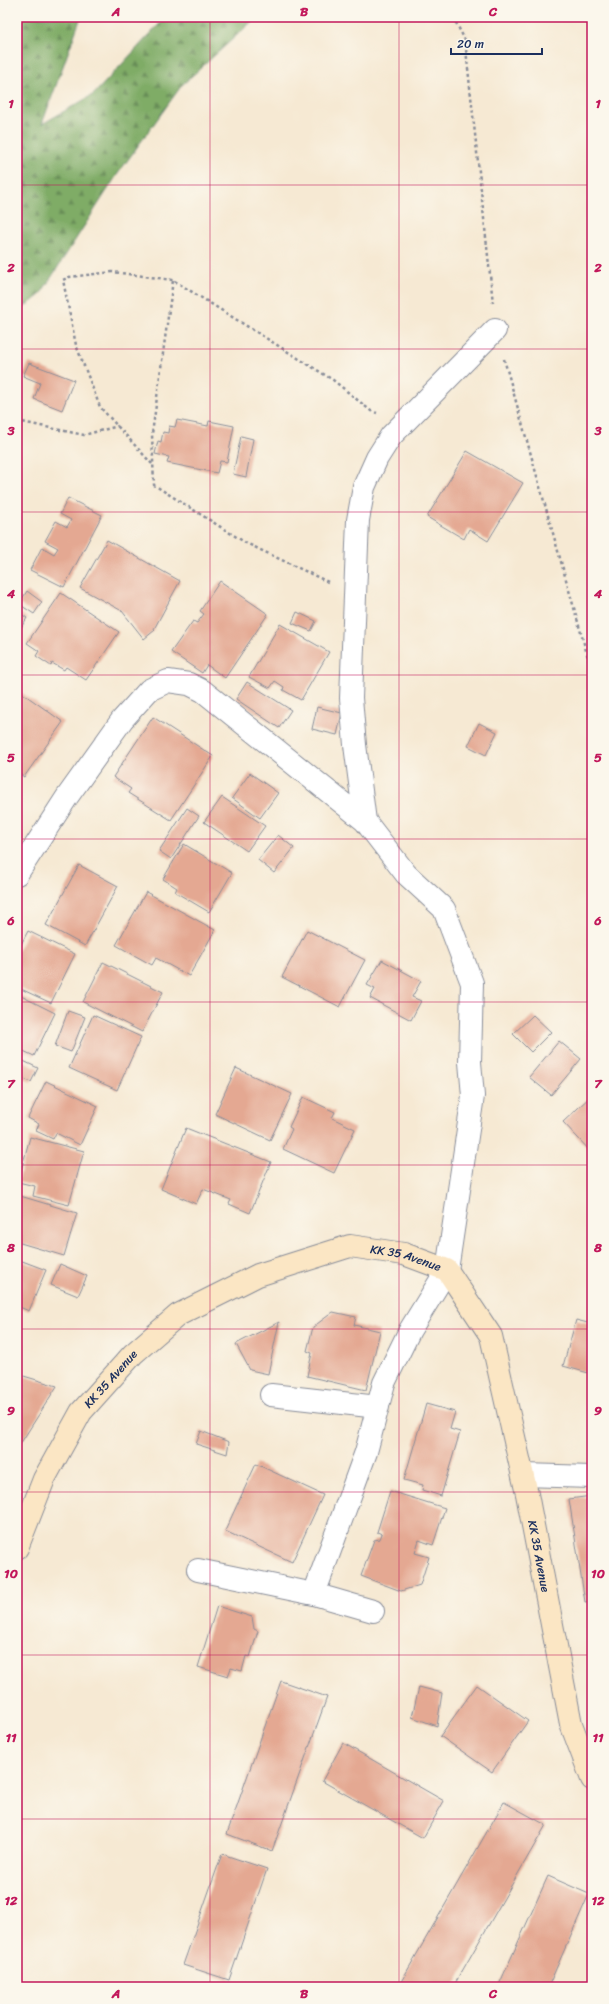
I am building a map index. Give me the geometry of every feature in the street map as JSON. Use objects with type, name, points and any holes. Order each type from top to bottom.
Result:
[{"type":"main road","name":"KK 35 Avenue","points":[[17,1548],[44,1479],[81,1412],[133,1354],[178,1315],[258,1275],[350,1246],[404,1254],[447,1270],[491,1336],[523,1474],[571,1724],[592,1780]]},
{"type":"street","points":[[365,820],[355,745],[352,698],[358,520],[364,486],[377,458],[391,436],[495,330]]},
{"type":"street","points":[[17,874],[67,797],[122,720],[149,690],[168,681],[189,684],[203,691],[365,820],[406,874],[444,909],[472,983],[470,1062],[472,1096],[447,1270],[410,1330],[384,1382],[366,1452],[314,1594]]},
{"type":"street","points":[[271,1395],[378,1408]]},
{"type":"street","points":[[523,1474],[592,1477]]},
{"type":"street","points":[[198,1570],[314,1594],[373,1611]]},
{"type":"path","points":[[153,464],[100,407],[76,345],[63,280],[113,272],[174,280],[333,380],[371,410],[404,422]]},
{"type":"path","points":[[174,280],[152,434],[154,485],[246,543],[356,595]]},
{"type":"path","points":[[17,421],[84,435],[118,425]]},
{"type":"green space","points":[[17,17],[81,17],[42,124],[94,94],[166,17],[257,17],[182,85],[117,175],[40,295],[21,310],[17,309]]},
{"type":"building","points":[[17,317],[21,318],[18,336],[17,336]]},
{"type":"building","points":[[29,363],[74,380],[62,410],[34,399],[40,383],[23,376]]},
{"type":"building","points":[[177,420],[208,426],[209,421],[234,426],[227,462],[220,461],[217,473],[167,463],[169,457],[155,454],[158,441],[161,442],[163,432],[168,433],[169,426],[175,427]]},
{"type":"building","points":[[241,436],[253,439],[246,477],[233,474]]},
{"type":"building","points":[[467,451],[523,483],[488,541],[469,529],[464,539],[427,517]]},
{"type":"building","points":[[68,498],[102,515],[64,587],[30,570],[42,547],[54,554],[58,548],[45,541],[56,521],[67,527],[71,520],[60,514]]},
{"type":"building","points":[[107,540],[180,581],[154,629],[155,630],[144,639],[122,611],[80,588]]},
{"type":"building","points":[[220,581],[268,614],[225,678],[207,665],[202,673],[171,652],[193,621],[197,623],[204,614],[200,611]]},
{"type":"building","points":[[27,591],[42,602],[34,614],[19,604]]},
{"type":"building","points":[[61,593],[119,632],[86,680],[66,667],[64,670],[52,663],[51,666],[36,656],[39,651],[27,643]]},
{"type":"building","points":[[17,611],[27,618],[17,634]]},
{"type":"building","points":[[297,612],[316,621],[311,631],[292,623]]},
{"type":"building","points":[[280,624],[329,652],[301,700],[283,690],[284,687],[275,681],[270,688],[249,677]]},
{"type":"building","points":[[247,682],[291,710],[279,728],[236,699]]},
{"type":"building","points":[[18,690],[63,722],[24,777],[17,772]]},
{"type":"building","points":[[317,707],[342,713],[337,735],[312,729]]},
{"type":"building","points":[[153,717],[213,756],[171,820],[128,793],[131,789],[113,777]]},
{"type":"building","points":[[479,723],[497,732],[486,755],[468,746]]},
{"type":"building","points":[[250,773],[278,793],[260,818],[232,798]]},
{"type":"building","points":[[222,797],[265,826],[247,851],[204,822]]},
{"type":"building","points":[[187,808],[199,816],[171,859],[159,851]]},
{"type":"building","points":[[278,835],[294,848],[274,873],[258,860]]},
{"type":"building","points":[[184,844],[232,873],[209,912],[175,892],[177,888],[163,879]]},
{"type":"building","points":[[79,865],[118,886],[85,946],[46,925]]},
{"type":"building","points":[[146,892],[215,930],[189,976],[156,958],[152,965],[116,945]]},
{"type":"building","points":[[307,930],[365,960],[340,1007],[282,977]]},
{"type":"building","points":[[28,931],[75,954],[51,1003],[21,989],[19,993],[17,992],[17,952]]},
{"type":"building","points":[[382,960],[421,981],[412,997],[421,1001],[411,1020],[370,998],[375,989],[367,985]]},
{"type":"building","points":[[103,962],[163,992],[142,1032],[83,1002]]},
{"type":"building","points":[[17,994],[55,1013],[34,1056],[17,1048]]},
{"type":"building","points":[[68,1011],[85,1017],[71,1052],[55,1046]]},
{"type":"building","points":[[93,1015],[141,1037],[117,1090],[69,1068]]},
{"type":"building","points":[[533,1015],[551,1032],[531,1052],[513,1034]]},
{"type":"building","points":[[559,1041],[581,1059],[551,1095],[529,1077]]},
{"type":"building","points":[[17,1058],[38,1068],[31,1082],[17,1076]]},
{"type":"building","points":[[236,1068],[292,1094],[270,1140],[215,1114]]},
{"type":"building","points":[[46,1081],[98,1106],[80,1145],[56,1133],[53,1139],[36,1131],[39,1124],[28,1118]]},
{"type":"building","points":[[592,1095],[592,1153],[563,1122]]},
{"type":"building","points":[[303,1097],[335,1112],[332,1118],[355,1129],[334,1173],[283,1149],[292,1129],[289,1127]]},
{"type":"building","points":[[186,1128],[271,1162],[250,1213],[229,1204],[231,1200],[203,1189],[196,1204],[161,1189]]},
{"type":"building","points":[[30,1137],[84,1151],[69,1205],[33,1196],[35,1186],[18,1182]]},
{"type":"building","points":[[17,1195],[77,1213],[64,1256],[17,1242]]},
{"type":"building","points":[[17,1259],[46,1270],[29,1311],[17,1306]]},
{"type":"building","points":[[60,1264],[87,1276],[78,1296],[51,1285]]},
{"type":"building","points":[[333,1312],[356,1317],[354,1325],[380,1331],[366,1390],[307,1376],[312,1353],[307,1351],[313,1327]]},
{"type":"building","points":[[576,1320],[592,1324],[592,1374],[563,1366]]},
{"type":"building","points":[[279,1322],[268,1374],[250,1370],[236,1344]]},
{"type":"building","points":[[17,1374],[57,1386],[17,1449]]},
{"type":"building","points":[[426,1404],[455,1412],[450,1429],[460,1432],[441,1496],[422,1490],[423,1485],[404,1480]]},
{"type":"building","points":[[201,1431],[229,1442],[227,1454],[196,1444]]},
{"type":"building","points":[[256,1464],[323,1495],[292,1562],[225,1531]]},
{"type":"building","points":[[390,1491],[445,1508],[433,1545],[419,1540],[415,1553],[429,1557],[420,1585],[401,1591],[361,1576],[374,1540],[380,1539],[382,1534],[377,1532]]},
{"type":"building","points":[[592,1496],[592,1601],[585,1602],[569,1499]]},
{"type":"building","points":[[217,1606],[252,1617],[254,1629],[258,1631],[250,1657],[246,1656],[242,1671],[231,1668],[228,1676],[198,1667]]},
{"type":"building","points":[[281,1681],[327,1697],[272,1851],[227,1834]]},
{"type":"building","points":[[477,1685],[528,1721],[492,1772],[440,1736]]},
{"type":"building","points":[[419,1687],[442,1693],[437,1726],[412,1717]]},
{"type":"building","points":[[343,1743],[444,1801],[423,1838],[322,1781]]},
{"type":"building","points":[[504,1802],[546,1825],[453,1987],[398,1987]]},
{"type":"building","points":[[222,1854],[267,1869],[229,1980],[183,1965]]},
{"type":"building","points":[[548,1876],[589,1894],[548,1987],[498,1987]]}]
